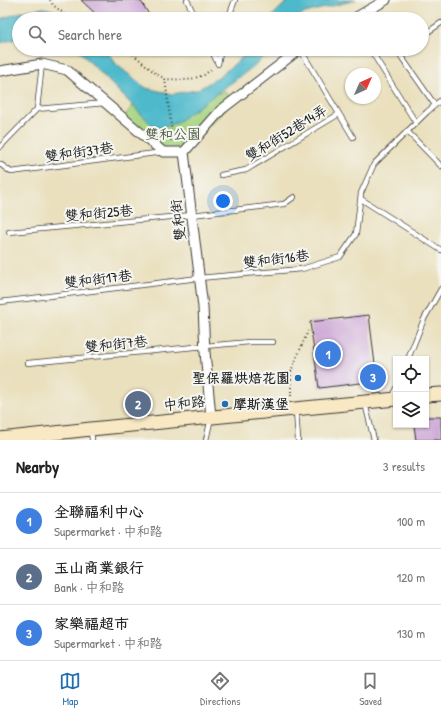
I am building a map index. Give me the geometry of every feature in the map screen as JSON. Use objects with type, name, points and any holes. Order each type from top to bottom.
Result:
[{"type":"main road","points":[[429,396],[441,394]]},
{"type":"main road","name":"中和路","points":[[0,439],[91,434],[211,417],[364,401],[393,395]]},
{"type":"street","points":[[365,12],[386,0]]},
{"type":"street","points":[[0,71],[42,64],[67,70],[163,152],[184,152],[221,110],[291,56]]},
{"type":"street","name":"雙和街","points":[[184,152],[199,278],[204,307],[205,346],[211,417]]},
{"type":"lane","points":[[187,0],[193,12]]},
{"type":"lane","points":[[231,12],[235,0]]},
{"type":"lane","points":[[429,31],[441,23]]},
{"type":"lane","points":[[214,56],[218,64]]},
{"type":"lane","points":[[218,64],[220,56]]},
{"type":"lane","points":[[304,56],[353,137]]},
{"type":"lane","points":[[374,56],[416,123]]},
{"type":"lane","points":[[401,56],[435,105]]},
{"type":"lane","points":[[37,109],[42,64]]},
{"type":"lane","name":"雙和街16巷","points":[[199,278],[302,269],[340,257],[356,234],[360,200],[374,164],[441,100]]},
{"type":"lane","points":[[1,143],[37,109],[105,103]]},
{"type":"lane","name":"雙和街52巷14弄","points":[[221,175],[246,170],[339,114]]},
{"type":"lane","points":[[407,131],[441,166]]},
{"type":"lane","name":"雙和街37巷","points":[[0,164],[12,172],[163,152]]},
{"type":"lane","name":"雙和街25巷","points":[[9,232],[192,215],[284,204],[294,197]]},
{"type":"lane","points":[[360,200],[441,250]]},
{"type":"lane","name":"雙和街17巷","points":[[0,302],[199,278]]},
{"type":"lane","points":[[409,356],[424,319],[441,289]]},
{"type":"lane","name":"雙和街7巷","points":[[28,363],[250,342],[272,342]]},
{"type":"lane","points":[[364,401],[374,440]]},
{"type":"lane","points":[[293,409],[298,440]]},
{"type":"lane","points":[[206,440],[211,417]]},
{"type":"path","points":[[50,0],[53,5],[62,12]]},
{"type":"path","points":[[135,56],[165,79],[188,80],[204,76],[218,64]]},
{"type":"path","points":[[165,79],[169,119],[175,140],[191,145]]},
{"type":"path","points":[[293,409],[291,371],[308,331]]},
{"type":"green space","name":"雙和公園","points":[[225,91],[233,101],[182,154],[163,152],[123,118],[136,102],[213,95]]},
{"type":"water","points":[[290,0],[356,0],[309,12],[276,12]]},
{"type":"water","points":[[44,8],[60,12],[22,12]]},
{"type":"water","points":[[12,15],[12,40],[0,43],[0,19]]},
{"type":"water","points":[[84,56],[110,56],[117,65],[146,88],[172,94],[197,90],[217,78],[243,56],[263,56],[257,64],[176,123],[160,128],[152,125]]},
{"type":"building","points":[[81,0],[138,0],[142,3],[147,12],[94,12]]},
{"type":"building","points":[[369,315],[377,381],[319,388],[310,322]]},
{"type":"building","points":[[429,417],[441,417],[441,440],[416,440],[414,428],[429,428]]},
{"type":"place","name":"全聯福利中心","points":[[328,354]]},
{"type":"place","name":"家樂福超市","points":[[373,377]]},
{"type":"place","name":"聖保羅烘焙花園","points":[[298,378]]},
{"type":"place","name":"玉山商業銀行","points":[[138,404]]},
{"type":"place","name":"摩斯漢堡","points":[[225,404]]}]
